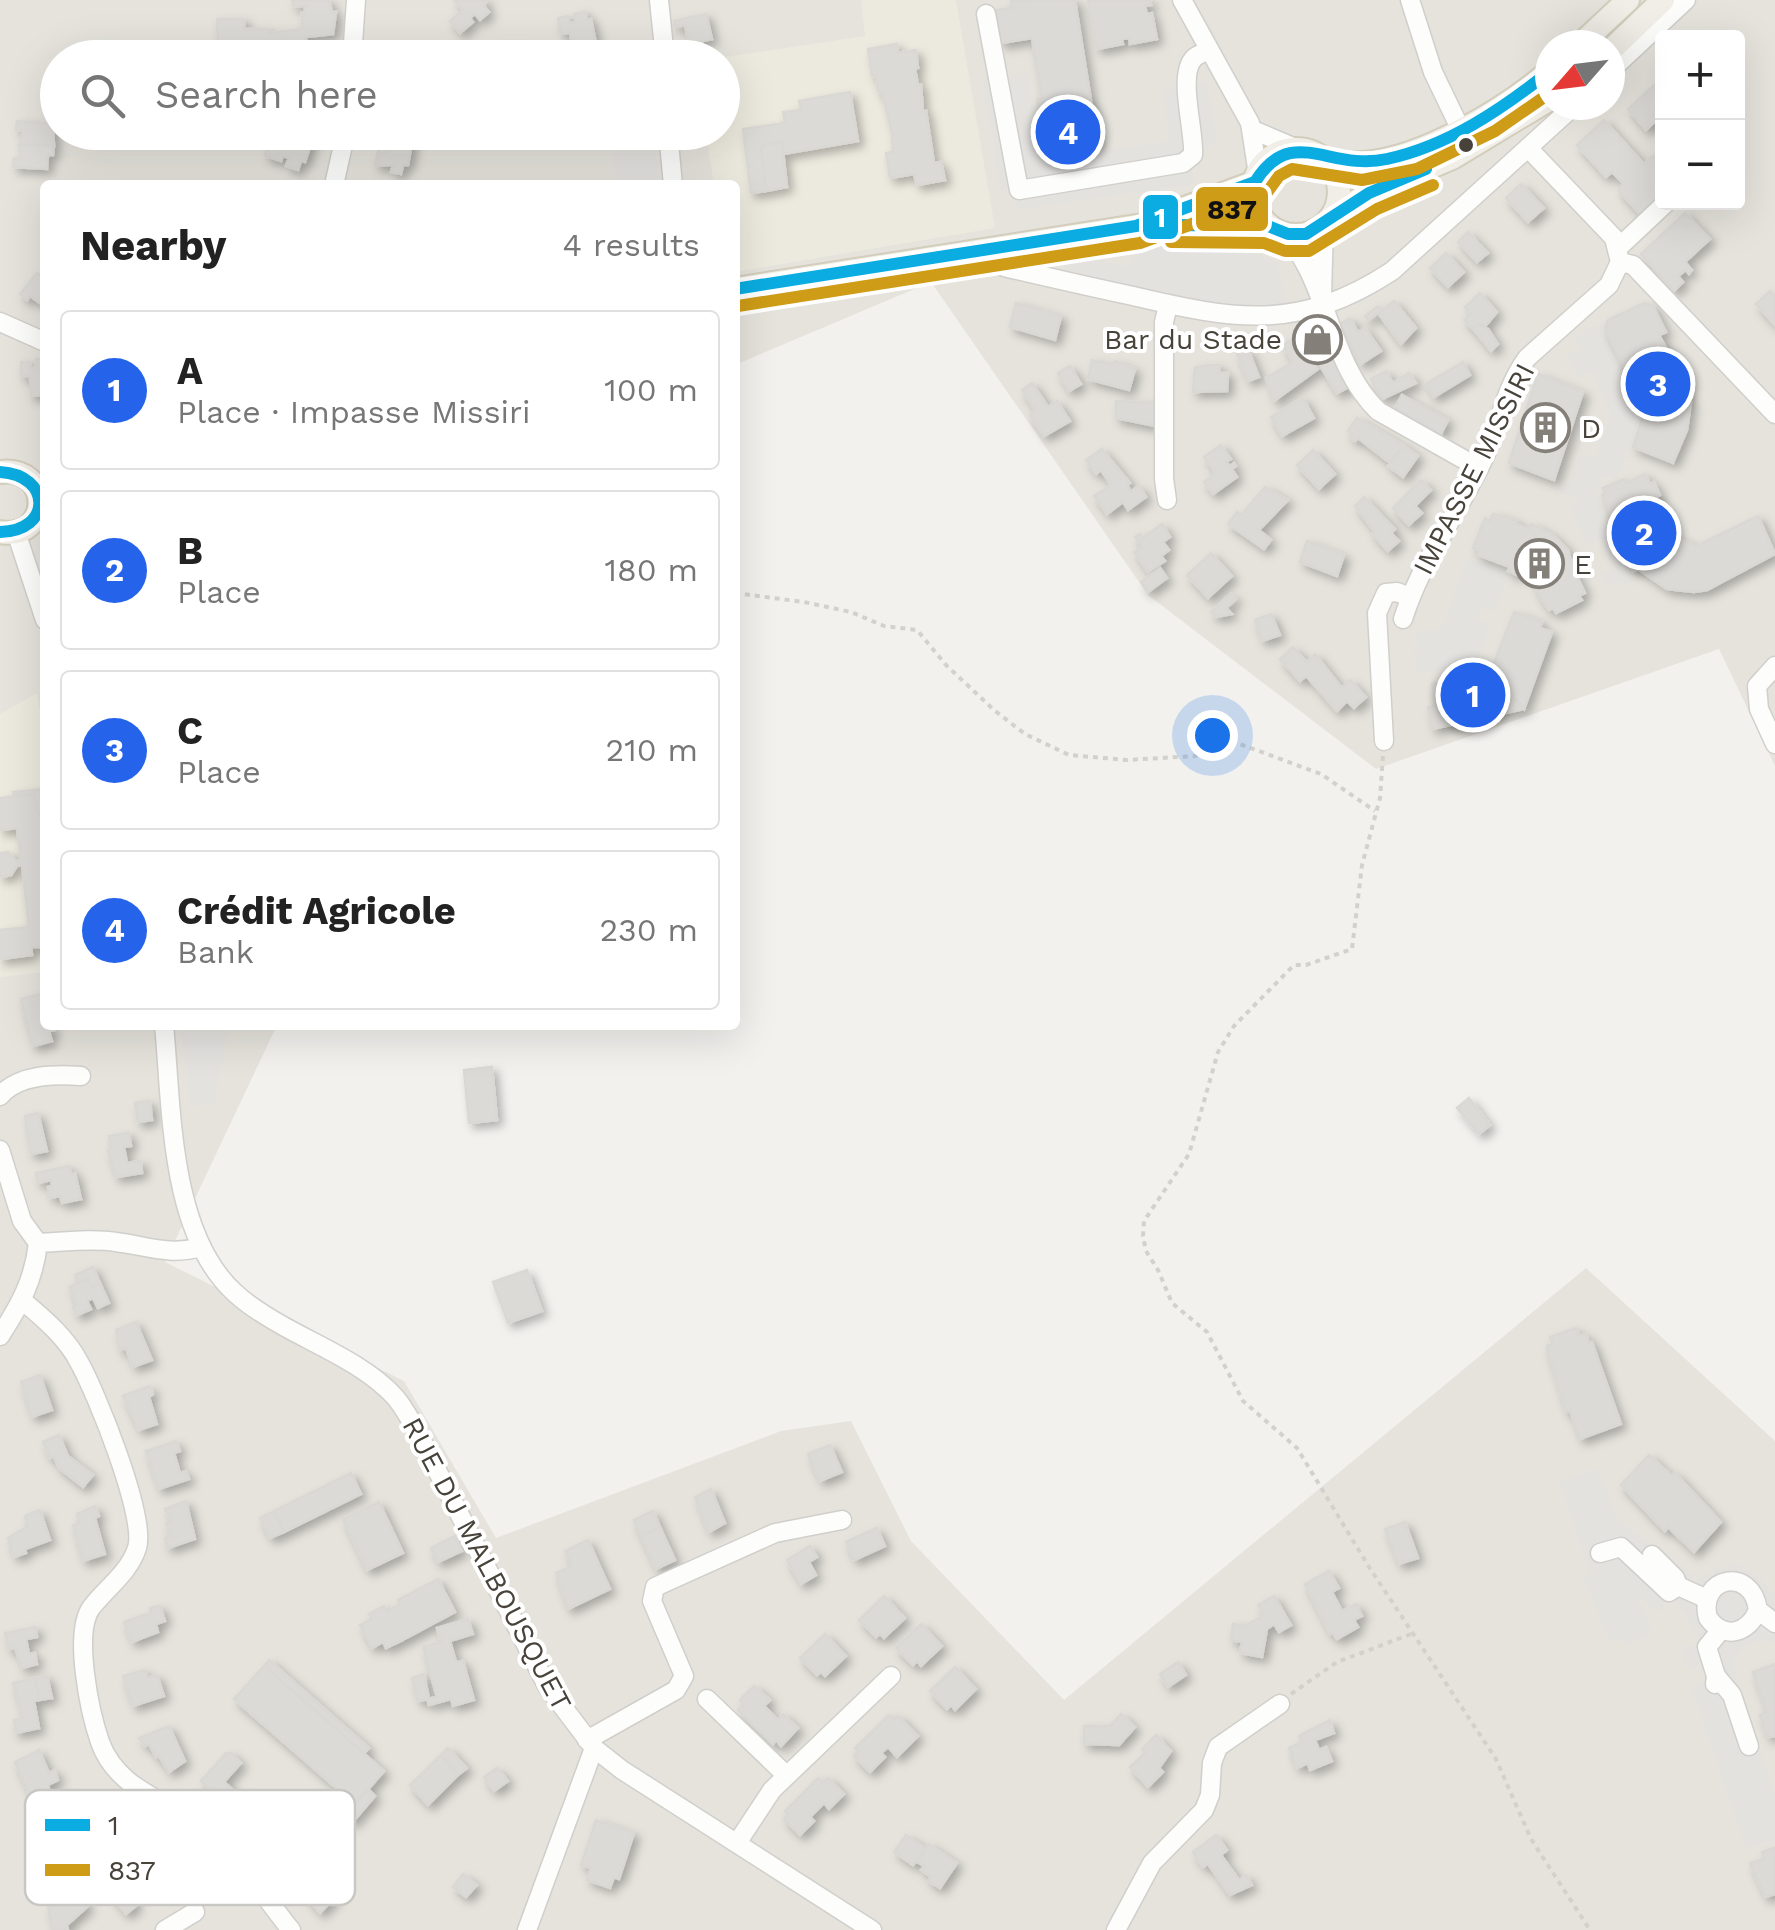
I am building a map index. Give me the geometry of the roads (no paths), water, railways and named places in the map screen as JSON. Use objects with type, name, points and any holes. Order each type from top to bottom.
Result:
[{"type":"main road","points":[[1596,30],[1628,0]]},
{"type":"main road","points":[[1625,37],[1664,0]]},
{"type":"main road","points":[[1278,230],[1254,202],[1257,178],[1270,158],[1300,150],[1324,160],[1362,164],[1381,161],[1458,131],[1535,82]]},
{"type":"main road","points":[[740,288],[1136,226],[1232,224],[1306,234],[1369,192],[1452,158],[1535,108]]},
{"type":"main road","points":[[1324,160],[1338,184],[1338,204],[1328,221]]},
{"type":"main road","points":[[1136,226],[1257,178]]},
{"type":"main road","points":[[0,472],[22,474],[40,483],[38,514],[32,523],[8,532]]},
{"type":"street","points":[[353,40],[356,0]]},
{"type":"street","points":[[659,0],[663,40]]},
{"type":"street","points":[[1182,0],[1252,130],[1257,178]]},
{"type":"street","points":[[1410,0],[1432,72],[1458,131],[1452,158]]},
{"type":"street","points":[[1663,30],[1686,0]]},
{"type":"street","points":[[986,14],[1018,190],[1183,163],[1193,155],[1194,142],[1186,76],[1193,58],[1208,50]]},
{"type":"street","points":[[1625,60],[1655,37]]},
{"type":"street","points":[[1004,267],[1219,316],[1277,316],[1322,305],[1360,292],[1392,272],[1559,120]]},
{"type":"street","points":[[1252,130],[1300,150]]},
{"type":"street","points":[[1530,148],[1614,238],[1620,255],[1775,414]]},
{"type":"street","points":[[335,180],[342,150]]},
{"type":"street","points":[[670,150],[673,180]]},
{"type":"street","name":"IMPASSE MISSIRI","points":[[1403,619],[1418,575],[1479,468],[1517,372],[1527,358],[1609,285],[1620,255],[1660,210]]},
{"type":"street","points":[[1322,305],[1328,221]]},
{"type":"street","points":[[1278,230],[1308,269],[1327,323],[1366,399],[1378,410],[1479,468]]},
{"type":"street","points":[[1167,500],[1164,322],[1168,305]]},
{"type":"street","points":[[0,322],[40,340]]},
{"type":"street","points":[[8,532],[40,608]]},
{"type":"street","points":[[1384,741],[1377,613],[1386,593],[1410,597]]},
{"type":"street","points":[[1775,666],[1758,686],[1759,709],[1775,744]]},
{"type":"street","name":"RUE DU MALBOUSQUET","points":[[165,1030],[178,1158],[190,1220],[201,1247],[232,1291],[260,1313],[364,1371],[394,1396],[416,1429],[548,1686],[590,1744],[622,1770],[872,1930]]},
{"type":"street","points":[[0,1096],[7,1087],[49,1074],[81,1076]]},
{"type":"street","points":[[0,1150],[22,1221],[38,1244],[35,1270],[22,1301],[0,1336]]},
{"type":"street","points":[[38,1244],[114,1241],[163,1252],[201,1247]]},
{"type":"street","points":[[22,1301],[50,1323],[79,1360],[128,1484],[138,1545],[129,1566],[88,1612],[85,1670],[99,1739],[110,1764],[139,1790]]},
{"type":"street","points":[[528,1930],[590,1744],[676,1690],[684,1676],[652,1602],[656,1586],[775,1533],[842,1520]]},
{"type":"street","points":[[1600,1552],[1621,1546],[1669,1592],[1678,1586]]},
{"type":"street","points":[[1652,1556],[1678,1586],[1706,1599]]},
{"type":"street","points":[[1737,1581],[1749,1587],[1758,1610],[1745,1629],[1733,1633],[1722,1630],[1708,1618],[1706,1599],[1713,1588],[1737,1581]]},
{"type":"street","points":[[1758,1610],[1775,1623]]},
{"type":"street","points":[[1722,1630],[1707,1647],[1715,1682],[1732,1695],[1749,1746]]},
{"type":"street","points":[[737,1844],[772,1790],[891,1676]]},
{"type":"street","points":[[707,1699],[786,1775]]},
{"type":"street","points":[[1116,1930],[1152,1863],[1204,1810],[1218,1747],[1280,1704]]},
{"type":"street","points":[[271,1905],[291,1930]]},
{"type":"street","points":[[165,1930],[195,1912]]},
{"type":"place","name":"Crédit Agricole","points":[[1068,132]]},
{"type":"place","name":"Bar du Stade","points":[[1317,339]]},
{"type":"place","name":"C","points":[[1658,384]]},
{"type":"place","name":"D","points":[[1546,428]]},
{"type":"place","name":"B","points":[[1644,533]]},
{"type":"place","name":"E","points":[[1539,564]]},
{"type":"place","name":"A","points":[[1473,695]]}]
